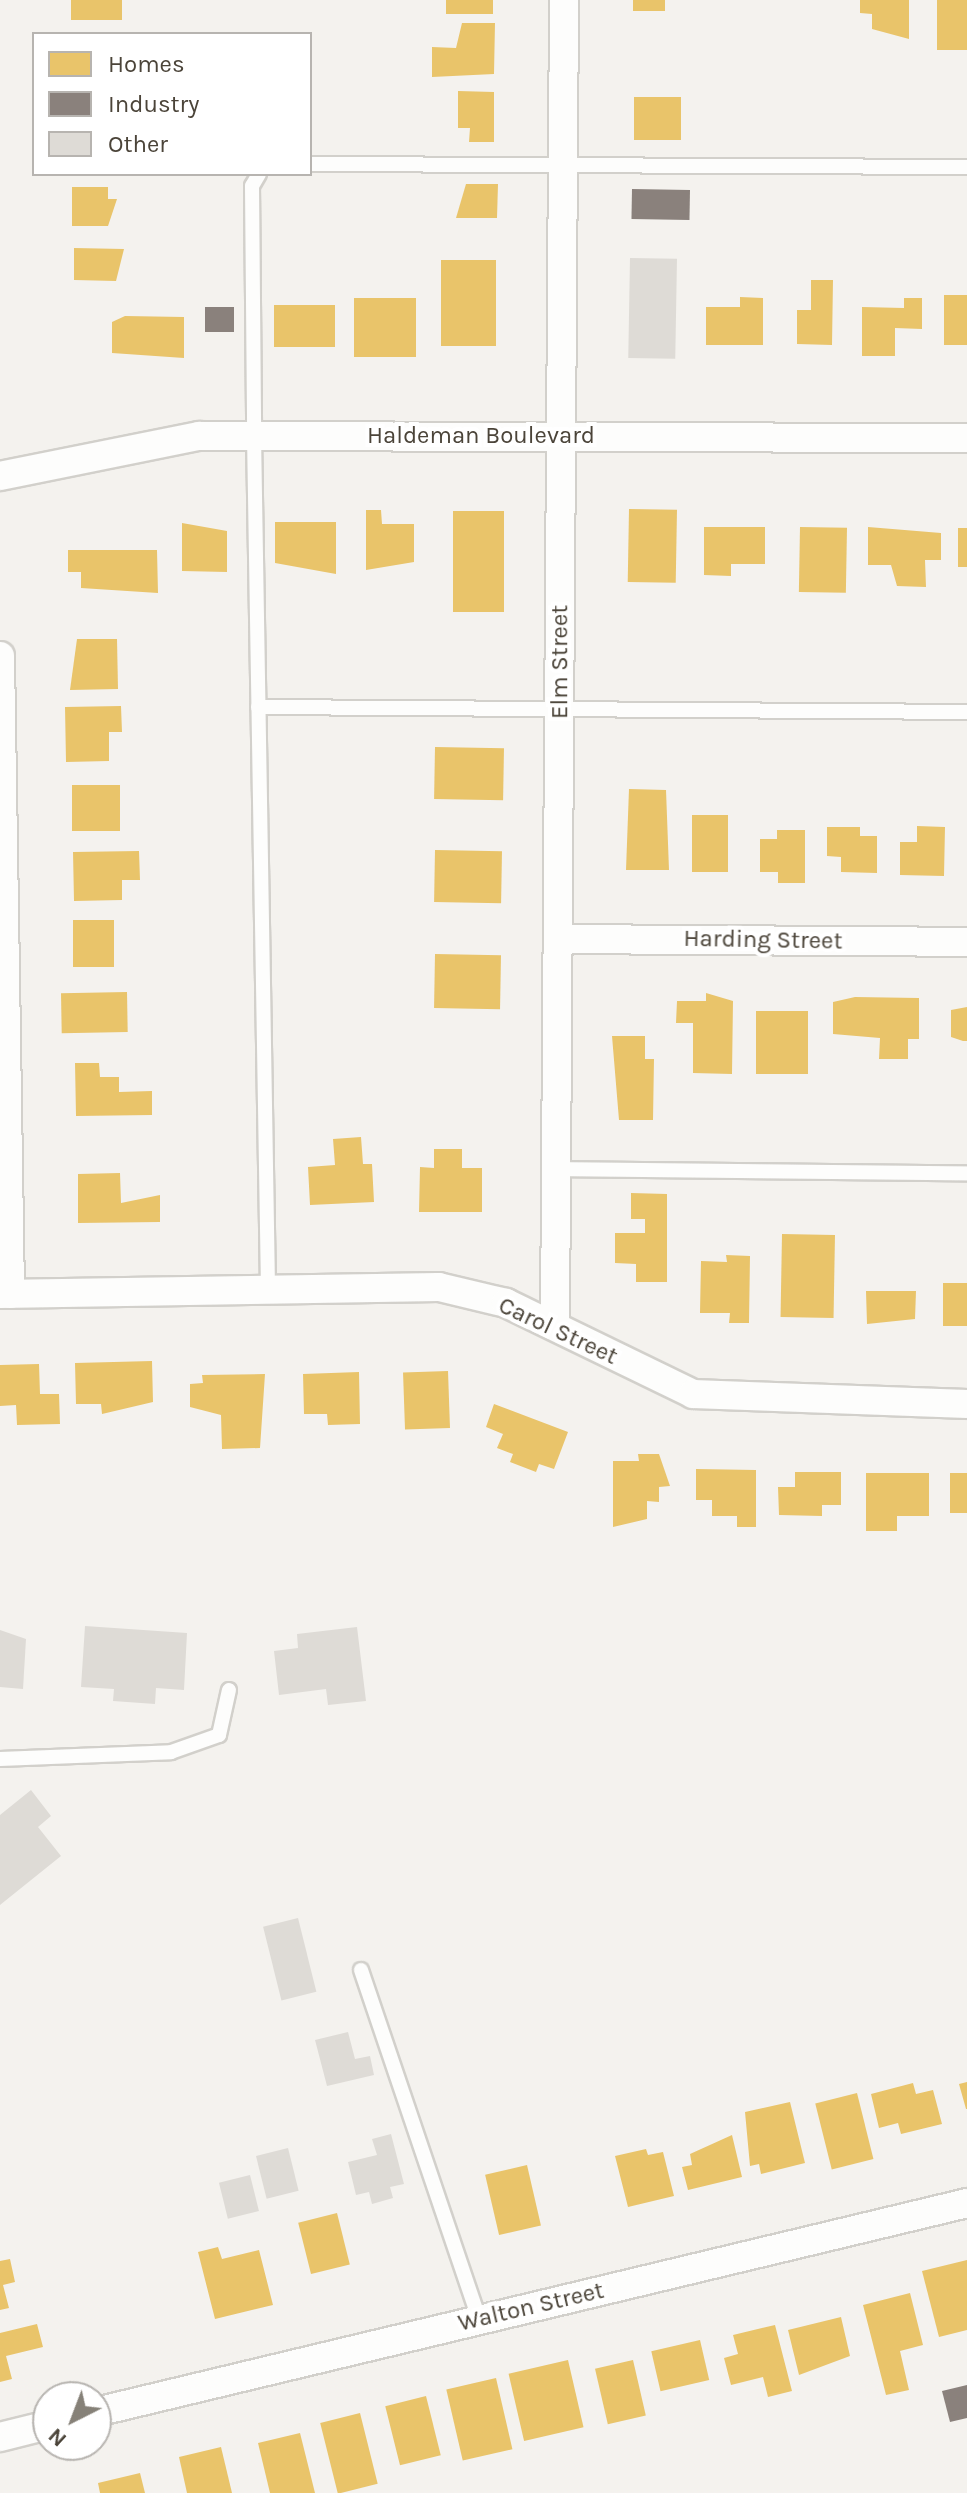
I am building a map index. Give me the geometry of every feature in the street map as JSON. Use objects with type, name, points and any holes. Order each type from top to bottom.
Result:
[{"type":"street","name":"Elm Street","points":[[555,1324],[564,0]]},
{"type":"street","name":"Haldeman Boulevard","points":[[0,476],[133,445],[254,435],[967,438]]},
{"type":"street","points":[[0,656],[5,1294]]},
{"type":"street","name":"Harding Street","points":[[558,939],[967,942]]},
{"type":"street","name":"Carol Street","points":[[5,1294],[439,1287],[555,1324],[693,1394],[967,1404]]},
{"type":"street","name":"Walton Street","points":[[112,2408],[967,2203]]},
{"type":"street","points":[[0,2437],[32,2429]]},
{"type":"lane","points":[[312,164],[967,167]]},
{"type":"lane","points":[[258,176],[252,186],[254,435],[268,1292]]},
{"type":"lane","points":[[258,707],[967,712]]},
{"type":"lane","points":[[555,1169],[967,1173]]},
{"type":"lane","points":[[0,1759],[171,1752],[219,1735],[229,1690]]},
{"type":"lane","points":[[361,1970],[479,2319]]},
{"type":"building: Homes","points":[[71,0],[122,0],[122,20],[71,20]]},
{"type":"building: Homes","points":[[446,0],[493,0],[493,14],[446,14]]},
{"type":"building: Homes","points":[[633,0],[665,0],[665,11],[633,11]]},
{"type":"building: Homes","points":[[860,0],[909,0],[909,39],[872,29],[872,14],[860,13]]},
{"type":"building: Homes","points":[[937,0],[967,0],[967,50],[937,50]]},
{"type":"building: Homes","points":[[462,23],[495,23],[494,74],[432,77],[432,47],[456,48]]},
{"type":"building: Homes","points":[[458,91],[494,92],[494,142],[469,142],[470,128],[458,128]]},
{"type":"building: Homes","points":[[634,97],[681,97],[681,140],[634,140]]},
{"type":"building: Homes","points":[[466,184],[498,184],[497,218],[456,218]]},
{"type":"building: Homes","points":[[72,187],[108,187],[108,199],[117,199],[108,226],[72,226]]},
{"type":"building: Homes","points":[[74,248],[124,249],[116,281],[74,280]]},
{"type":"building: Homes","points":[[441,260],[496,260],[496,346],[441,346]]},
{"type":"building: Homes","points":[[811,280],[833,280],[832,345],[797,344],[797,310],[811,310]]},
{"type":"building: Homes","points":[[944,295],[967,295],[967,345],[944,345]]},
{"type":"building: Homes","points":[[740,297],[763,298],[763,345],[706,345],[706,307],[740,307]]},
{"type":"building: Homes","points":[[354,298],[416,298],[416,357],[354,357]]},
{"type":"building: Homes","points":[[904,298],[922,298],[922,329],[895,328],[895,356],[862,356],[862,307],[904,308]]},
{"type":"building: Homes","points":[[274,305],[335,305],[335,347],[274,347]]},
{"type":"building: Homes","points":[[125,316],[184,317],[184,358],[112,353],[112,322]]},
{"type":"building: Homes","points":[[629,509],[677,510],[676,583],[628,582]]},
{"type":"building: Homes","points":[[366,510],[381,510],[382,524],[414,524],[414,562],[366,570]]},
{"type":"building: Homes","points":[[453,511],[504,511],[504,612],[453,612]]},
{"type":"building: Homes","points":[[275,522],[336,522],[336,574],[275,563]]},
{"type":"building: Homes","points":[[182,523],[227,531],[227,572],[182,571]]},
{"type":"building: Homes","points":[[704,527],[765,527],[765,564],[731,564],[731,576],[704,575]]},
{"type":"building: Homes","points":[[800,527],[847,528],[846,593],[799,592]]},
{"type":"building: Homes","points":[[868,527],[941,533],[941,560],[925,560],[926,587],[897,586],[891,565],[868,565]]},
{"type":"building: Homes","points":[[958,528],[967,528],[967,567],[958,567]]},
{"type":"building: Homes","points":[[68,550],[157,550],[158,593],[81,588],[81,572],[68,572]]},
{"type":"building: Homes","points":[[77,639],[117,639],[118,689],[70,690]]},
{"type":"building: Homes","points":[[121,706],[122,732],[109,732],[109,761],[66,762],[65,707]]},
{"type":"building: Homes","points":[[435,747],[504,748],[503,800],[434,799]]},
{"type":"building: Homes","points":[[72,785],[120,785],[120,831],[72,831]]},
{"type":"building: Homes","points":[[629,789],[666,790],[669,870],[626,870]]},
{"type":"building: Homes","points":[[692,815],[728,815],[728,872],[692,872]]},
{"type":"building: Homes","points":[[917,826],[945,827],[944,876],[900,875],[900,842],[917,842]]},
{"type":"building: Homes","points":[[827,827],[860,827],[860,836],[877,836],[877,873],[841,872],[841,857],[827,856]]},
{"type":"building: Homes","points":[[777,830],[805,830],[805,883],[778,883],[778,872],[760,872],[760,839],[777,839]]},
{"type":"building: Homes","points":[[435,850],[502,851],[501,903],[434,902]]},
{"type":"building: Homes","points":[[139,851],[140,880],[122,880],[122,900],[74,901],[73,852]]},
{"type":"building: Homes","points":[[73,920],[114,920],[114,967],[73,967]]},
{"type":"building: Homes","points":[[435,954],[501,955],[500,1009],[434,1008]]},
{"type":"building: Homes","points":[[127,992],[128,1032],[62,1033],[61,993]]},
{"type":"building: Homes","points":[[706,993],[733,1001],[732,1074],[693,1073],[693,1023],[676,1023],[677,1001],[706,1001]]},
{"type":"building: Homes","points":[[855,997],[919,998],[919,1039],[908,1039],[908,1059],[879,1059],[880,1038],[833,1034],[833,1002]]},
{"type":"building: Homes","points":[[967,1007],[967,1041],[963,1041],[951,1037],[951,1010]]},
{"type":"building: Homes","points":[[756,1011],[808,1011],[808,1074],[756,1074]]},
{"type":"building: Homes","points":[[612,1036],[645,1036],[645,1059],[654,1059],[653,1120],[619,1120]]},
{"type":"building: Homes","points":[[75,1063],[99,1063],[100,1077],[119,1077],[119,1092],[152,1091],[152,1115],[76,1116]]},
{"type":"building: Homes","points":[[361,1137],[363,1164],[372,1164],[374,1202],[310,1205],[308,1167],[335,1165],[333,1139]]},
{"type":"building: Homes","points":[[434,1149],[462,1149],[462,1168],[482,1168],[482,1212],[419,1212],[420,1167],[434,1168]]},
{"type":"building: Homes","points":[[120,1173],[121,1203],[160,1195],[160,1222],[78,1223],[78,1174]]},
{"type":"building: Homes","points":[[631,1193],[667,1194],[667,1282],[636,1282],[636,1264],[615,1263],[615,1233],[645,1233],[645,1219],[631,1219]]},
{"type":"building: Homes","points":[[782,1234],[835,1235],[834,1318],[781,1317]]},
{"type":"building: Homes","points":[[726,1255],[750,1256],[749,1323],[729,1323],[730,1313],[700,1313],[701,1261],[727,1262]]},
{"type":"building: Homes","points":[[943,1283],[967,1283],[967,1326],[943,1326]]},
{"type":"building: Homes","points":[[866,1291],[916,1291],[915,1319],[867,1324]]},
{"type":"building: Homes","points":[[152,1361],[153,1402],[102,1414],[101,1404],[76,1404],[75,1363]]},
{"type":"building: Homes","points":[[39,1364],[40,1394],[59,1394],[60,1424],[17,1425],[16,1405],[0,1406],[0,1365]]},
{"type":"building: Homes","points":[[448,1371],[450,1428],[405,1430],[403,1373]]},
{"type":"building: Homes","points":[[359,1372],[360,1424],[328,1425],[327,1414],[304,1414],[303,1374]]},
{"type":"building: Homes","points":[[265,1374],[260,1448],[222,1449],[221,1415],[190,1407],[190,1384],[203,1383],[202,1375]]},
{"type":"building: Homes","points":[[494,1404],[568,1432],[554,1469],[539,1464],[536,1472],[510,1462],[513,1454],[497,1448],[503,1434],[486,1427]]},
{"type":"building: Homes","points":[[638,1454],[659,1454],[670,1486],[659,1487],[659,1502],[647,1501],[647,1519],[613,1527],[613,1461],[639,1461]]},
{"type":"building: Homes","points":[[696,1469],[756,1470],[756,1527],[737,1527],[737,1516],[712,1516],[712,1500],[696,1500]]},
{"type":"building: Homes","points":[[795,1472],[841,1472],[841,1505],[822,1505],[822,1516],[779,1515],[778,1487],[795,1487]]},
{"type":"building: Homes","points":[[866,1473],[929,1473],[929,1516],[897,1516],[897,1531],[866,1531]]},
{"type":"building: Homes","points":[[950,1473],[967,1473],[967,1513],[950,1513]]},
{"type":"building: Homes","points":[[967,2082],[967,2109],[966,2109],[959,2084]]},
{"type":"building: Homes","points":[[913,2083],[916,2094],[933,2090],[942,2124],[901,2134],[898,2123],[879,2128],[871,2094]]},
{"type":"building: Homes","points":[[857,2093],[873,2159],[832,2169],[815,2103]]},
{"type":"building: Homes","points":[[790,2102],[805,2163],[761,2174],[759,2164],[750,2166],[745,2112]]},
{"type":"building: Homes","points":[[732,2135],[742,2177],[688,2190],[682,2167],[692,2165],[690,2154]]},
{"type":"building: Homes","points":[[646,2149],[648,2155],[663,2152],[674,2196],[628,2207],[615,2156]]},
{"type":"building: Homes","points":[[527,2165],[541,2225],[499,2235],[485,2175]]},
{"type":"building: Homes","points":[[337,2213],[350,2264],[311,2274],[298,2223]]},
{"type":"building: Homes","points":[[218,2247],[222,2259],[259,2250],[273,2305],[215,2319],[198,2252]]},
{"type":"building: Homes","points":[[10,2259],[15,2282],[3,2285],[9,2308],[0,2310],[0,2261]]},
{"type":"building: Homes","points":[[967,2260],[967,2330],[939,2337],[922,2271]]},
{"type":"building: Homes","points":[[910,2293],[923,2345],[900,2351],[909,2390],[886,2395],[863,2305]]},
{"type":"building: Homes","points":[[841,2317],[850,2356],[799,2375],[788,2330]]},
{"type":"building: Homes","points":[[37,2324],[43,2347],[6,2356],[12,2379],[0,2382],[0,2333]]},
{"type":"building: Homes","points":[[775,2325],[792,2391],[768,2397],[763,2377],[731,2385],[724,2358],[738,2354],[733,2335]]},
{"type":"building: Homes","points":[[700,2340],[709,2380],[661,2391],[651,2351]]},
{"type":"building: Homes","points":[[568,2360],[584,2427],[524,2441],[509,2374]]},
{"type":"building: Homes","points":[[633,2360],[646,2416],[608,2424],[595,2369]]},
{"type":"building: Homes","points":[[496,2378],[512,2449],[463,2461],[446,2389]]},
{"type":"building: Homes","points":[[426,2396],[441,2455],[400,2465],[385,2406]]},
{"type":"building: Homes","points":[[360,2413],[378,2484],[338,2493],[320,2423]]},
{"type":"building: Homes","points":[[300,2433],[315,2493],[270,2493],[258,2443]]},
{"type":"building: Homes","points":[[221,2447],[232,2493],[187,2493],[179,2457]]},
{"type":"building: Homes","points":[[140,2473],[145,2493],[100,2493],[98,2483]]},
{"type":"building: Industry","points":[[632,189],[690,190],[689,220],[631,219]]},
{"type":"building: Industry","points":[[205,307],[234,307],[234,332],[205,332]]},
{"type":"building: Industry","points":[[967,2385],[967,2418],[950,2422],[942,2391]]},
{"type":"building: Other","points":[[630,258],[677,259],[675,359],[628,358]]},
{"type":"building: Other","points":[[85,1626],[187,1633],[184,1690],[156,1688],[155,1704],[113,1701],[114,1689],[81,1687]]},
{"type":"building: Other","points":[[357,1627],[366,1701],[328,1705],[326,1689],[279,1695],[274,1651],[298,1648],[297,1634]]},
{"type":"building: Other","points":[[0,1630],[26,1639],[23,1689],[0,1687]]},
{"type":"building: Other","points":[[31,1790],[51,1816],[38,1827],[61,1856],[0,1905],[0,1815]]},
{"type":"building: Other","points":[[298,1918],[316,1992],[281,2000],[263,1927]]},
{"type":"building: Other","points":[[348,2032],[355,2059],[370,2056],[374,2075],[327,2086],[315,2040]]},
{"type":"building: Other","points":[[391,2134],[404,2184],[390,2187],[393,2198],[372,2204],[369,2192],[356,2195],[348,2162],[377,2155],[372,2139]]},
{"type":"building: Other","points":[[288,2148],[299,2191],[267,2199],[256,2156]]},
{"type":"building: Other","points":[[250,2175],[259,2211],[228,2219],[219,2183]]}]
